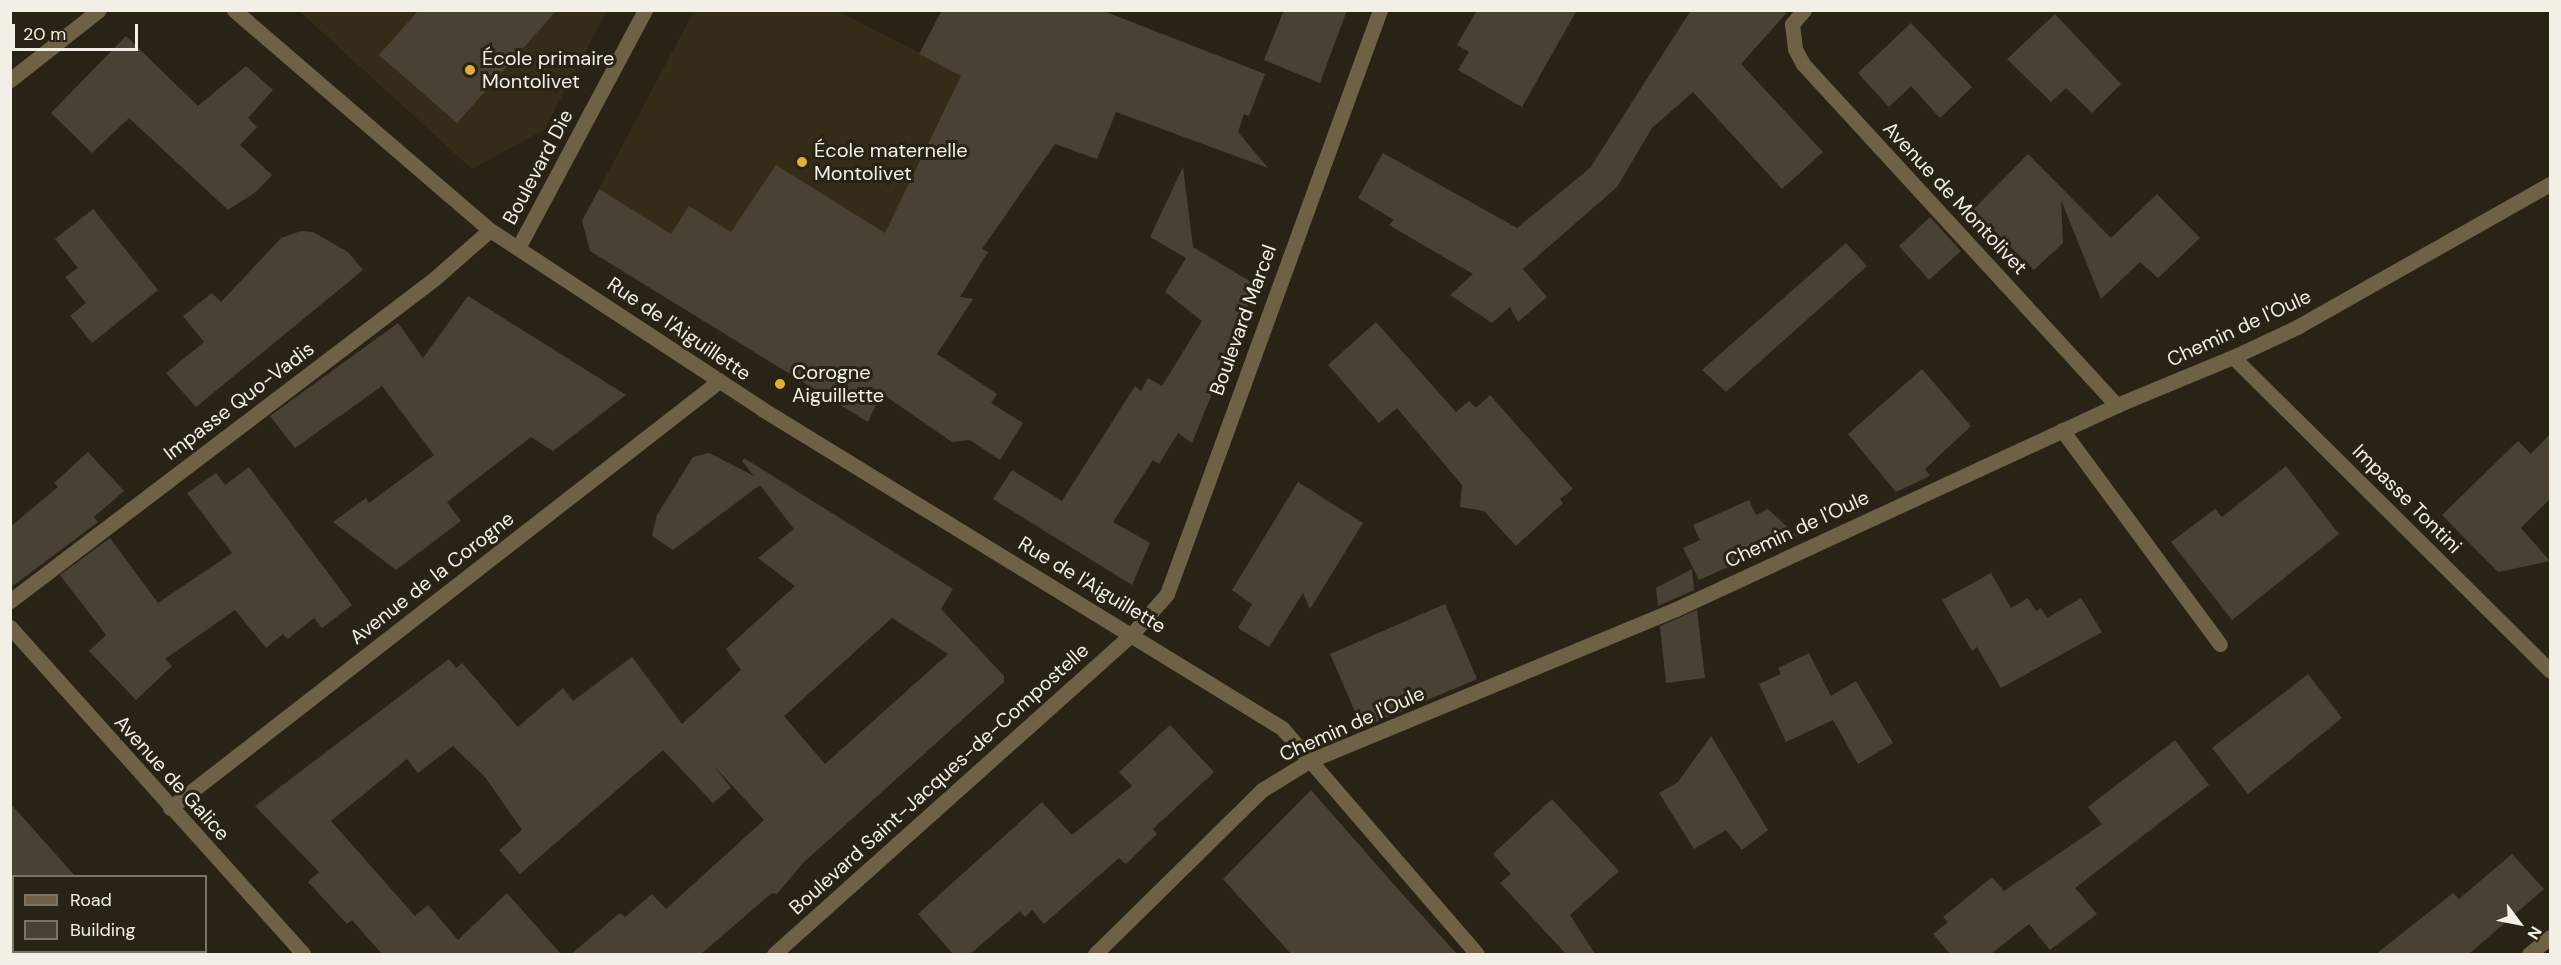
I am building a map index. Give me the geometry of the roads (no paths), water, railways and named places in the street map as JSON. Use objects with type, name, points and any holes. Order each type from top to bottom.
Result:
[{"type":"street","points":[[10,80],[99,10]]},
{"type":"street","name":"Rue de l'Aiguillette","points":[[234,10],[490,230],[719,381],[1282,728],[1477,954]]},
{"type":"street","name":"Boulevard Die","points":[[518,248],[645,10]]},
{"type":"street","name":"Boulevard Marcel","points":[[1132,634],[1167,594],[1380,10]]},
{"type":"street","name":"Avenue de Montolivet","points":[[1804,10],[1792,24],[1795,49],[1803,64],[2117,405]]},
{"type":"street","name":"Chemin de l'Oule","points":[[1095,954],[1262,790],[1309,761],[1676,609],[2117,405],[2233,357],[2297,327],[2550,184]]},
{"type":"street","name":"Impasse Quo-Vadis","points":[[10,601],[434,279],[490,230]]},
{"type":"street","name":"Impasse Tontini","points":[[2233,357],[2550,671]]},
{"type":"street","name":"Avenue de la Corogne","points":[[170,808],[719,381]]},
{"type":"street","points":[[2062,430],[2220,644]]},
{"type":"street","name":"Avenue de Galice","points":[[10,627],[303,954]]},
{"type":"street","name":"Boulevard Saint-Jacques-de-Compostelle","points":[[774,954],[1132,634]]},
{"type":"street","points":[[2529,954],[2550,937]]},
{"type":"place","name":"École primaire Montolivet","points":[[470,70]]},
{"type":"place","name":"École maternelle Montolivet","points":[[802,162]]},
{"type":"place","name":"Corogne Aiguillette","points":[[780,384]]}]
